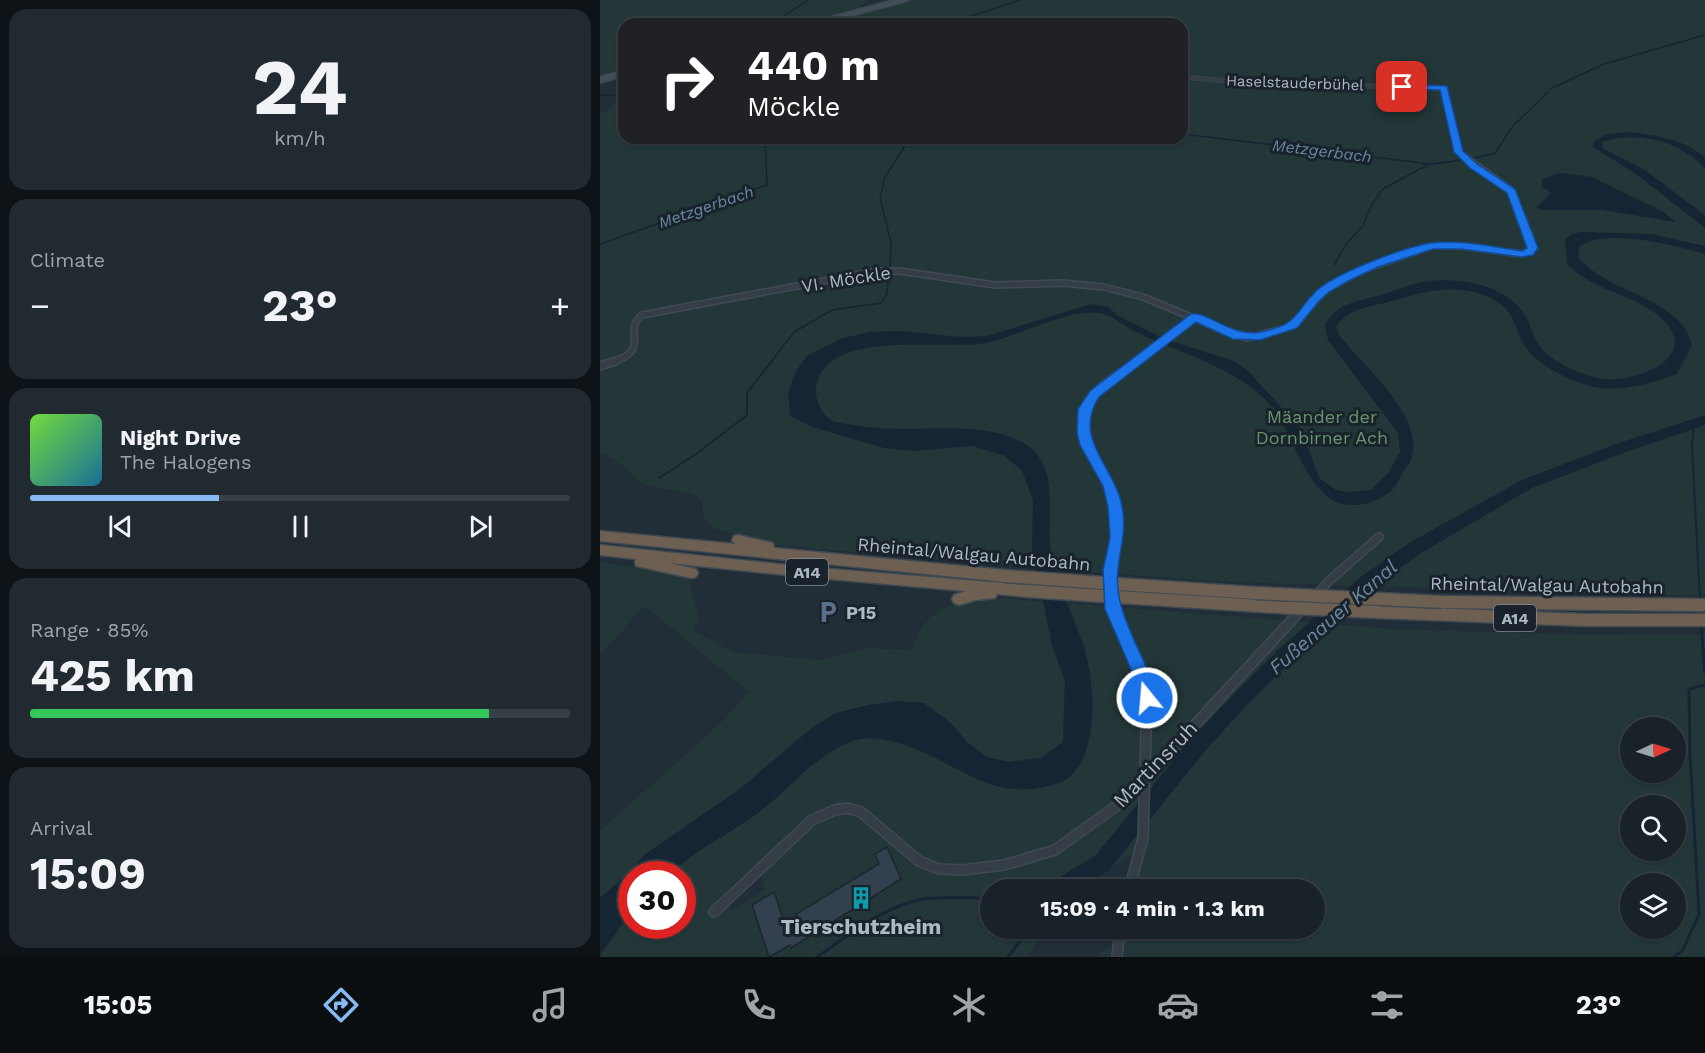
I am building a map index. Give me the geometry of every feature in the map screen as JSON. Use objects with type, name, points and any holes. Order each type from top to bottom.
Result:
[{"type":"highway","name":"Rheintal/Walgau Autobahn","points":[[600,536],[813,558],[1005,587],[1019,596],[1027,591],[1118,591]]},
{"type":"highway","points":[[738,540],[813,558]]},
{"type":"highway","name":"Rheintal/Walgau Autobahn","points":[[605,551],[806,572],[1005,587],[1118,591],[1584,620],[1705,620]]},
{"type":"highway","points":[[605,551],[617,558],[691,573]]},
{"type":"highway","points":[[959,599],[1005,587]]},
{"type":"highway","name":"Rheintal/Walgau Autobahn","points":[[1256,599],[1705,605]]},
{"type":"main road","points":[[834,18],[904,0]]},
{"type":"main road","points":[[600,80],[618,75]]},
{"type":"street","name":"Haselstauderbühel","points":[[1188,77],[1239,82],[1444,88],[1459,152],[1474,166],[1512,191],[1531,240],[1532,251],[1522,254],[1461,246],[1432,246],[1353,274],[1325,290],[1293,326],[1260,336],[1237,336],[1196,317]]},
{"type":"street","name":"VI. Möckle","points":[[600,366],[629,355],[633,351],[636,344],[633,326],[637,318],[642,315],[885,270],[995,285],[1063,283],[1104,287],[1143,297],[1196,317]]},
{"type":"street","name":"Martinsruh","points":[[1132,879],[1143,832],[1147,698],[1141,674],[1112,609],[1110,570],[1117,538],[1115,507],[1109,486],[1087,445],[1083,419],[1088,402],[1094,394],[1196,317]]},
{"type":"street","name":"Martinsruh","points":[[714,912],[812,820],[835,810],[847,808],[861,812],[919,861],[939,869],[963,870],[1004,865],[1055,850],[1126,799],[1330,580],[1379,537]]},
{"type":"street","points":[[1117,957],[1119,939]]},
{"type":"green space","points":[[600,0],[868,0],[856,11],[829,18],[618,18],[618,74],[600,78]]},
{"type":"green space","name":"Mäander der Dornbirner Ach","points":[[907,0],[1705,0],[1705,596],[1231,582],[1005,566],[776,545],[715,529],[703,515],[702,501],[695,496],[646,485],[639,481],[621,464],[600,454],[600,115],[618,101],[618,144],[1188,144],[1188,18],[838,18]]},
{"type":"green space","points":[[600,562],[688,577],[700,621],[693,630],[733,652],[820,660],[869,648],[912,650],[921,628],[933,616],[946,607],[961,602],[978,599],[1011,599],[1044,602],[1052,645],[1065,681],[1063,743],[1041,758],[1008,762],[987,757],[967,742],[951,723],[898,701],[836,713],[795,741],[740,789],[683,828],[643,861],[618,861],[618,882],[600,897],[600,831],[723,721],[749,692],[645,606],[600,654]]},
{"type":"green space","points":[[1066,603],[1393,629],[1588,635],[1705,634],[1705,957],[1097,957],[1103,949],[1114,947],[1115,939],[1325,939],[1325,879],[1128,879],[1134,856],[1129,855],[1096,879],[980,879],[980,939],[1040,939],[1026,957],[600,957],[618,931],[618,939],[696,939],[696,861],[684,861],[823,758],[851,742],[868,739],[908,746],[947,762],[981,781],[1006,788],[1053,784],[1085,649]],"holes":[[[756,864],[765,889],[732,911],[725,893]]]},
{"type":"water","points":[[1626,132],[1657,136],[1678,142],[1705,158],[1705,169],[1684,151],[1658,140],[1629,137],[1602,142],[1602,148],[1645,170],[1705,215],[1705,228],[1636,174],[1593,147],[1594,141],[1608,134]]},
{"type":"water","points":[[1560,173],[1592,177],[1664,212],[1675,222],[1602,210],[1536,208],[1551,193],[1542,187],[1542,179]]},
{"type":"water","points":[[1581,232],[1651,234],[1705,246],[1705,254],[1641,240],[1607,238],[1580,246],[1578,257],[1591,270],[1659,306],[1685,329],[1692,345],[1677,374],[1644,384],[1615,389],[1586,385],[1570,379],[1546,366],[1529,352],[1512,318],[1503,306],[1486,296],[1473,292],[1436,290],[1352,312],[1336,327],[1339,335],[1375,375],[1400,408],[1409,424],[1413,440],[1411,460],[1393,489],[1388,494],[1365,504],[1338,503],[1318,487],[1300,460],[1279,414],[1248,385],[1213,365],[1140,334],[1104,314],[1092,312],[1077,314],[986,343],[886,346],[860,349],[838,357],[823,371],[816,391],[820,408],[832,421],[879,428],[955,428],[994,432],[1028,446],[1039,457],[1049,484],[1052,560],[1084,648],[1091,679],[1092,716],[1086,752],[1078,767],[1066,780],[1044,787],[1022,789],[987,783],[923,752],[888,740],[871,738],[855,740],[841,745],[817,761],[755,815],[685,861],[639,861],[644,855],[740,789],[813,727],[836,713],[898,701],[924,703],[951,723],[968,743],[987,757],[1008,762],[1041,758],[1063,742],[1065,681],[1052,645],[1032,547],[1033,500],[1022,471],[1005,456],[973,446],[914,451],[884,448],[812,427],[790,416],[788,393],[796,371],[807,356],[840,339],[868,332],[901,331],[961,337],[987,336],[1091,304],[1108,307],[1119,316],[1165,339],[1234,361],[1248,371],[1302,430],[1319,478],[1336,490],[1348,492],[1371,490],[1388,473],[1400,452],[1398,433],[1328,340],[1325,325],[1342,307],[1423,282],[1442,280],[1470,283],[1484,286],[1508,297],[1526,317],[1541,349],[1555,360],[1582,373],[1598,378],[1625,378],[1655,368],[1666,360],[1673,350],[1674,338],[1667,324],[1645,307],[1590,281],[1567,264],[1565,240],[1572,234]]},
{"type":"water","points":[[618,883],[618,930],[600,954],[600,898]]},
{"type":"building","name":"Tierschutzheim","points":[[887,847],[901,879],[791,948],[790,945],[769,957],[752,905],[774,892],[789,936],[800,929],[796,914],[879,864],[875,854]]},
{"type":"waterway","points":[[781,18],[808,0]]},
{"type":"waterway","points":[[965,18],[1021,0]]},
{"type":"waterway","name":"Metzgerbach","points":[[1550,89],[1604,64],[1705,35]]},
{"type":"waterway","name":"Metzgerbach","points":[[1471,159],[1495,153],[1512,127],[1548,92]]},
{"type":"waterway","points":[[600,95],[618,96]]},
{"type":"waterway","name":"Metzgerbach","points":[[1188,135],[1431,164],[1462,160]]},
{"type":"waterway","name":"Metzgerbach","points":[[600,244],[767,185],[765,144]]},
{"type":"waterway","points":[[880,199],[885,177],[906,144]]},
{"type":"waterway","points":[[1334,265],[1347,243],[1363,226],[1372,204],[1383,189],[1429,164]]},
{"type":"waterway","points":[[881,201],[891,244],[890,268]]},
{"type":"waterway","points":[[771,362],[794,332],[832,310],[881,303],[887,294],[889,273]]},
{"type":"waterway","points":[[659,478],[696,454],[747,415],[747,393],[772,361]]},
{"type":"waterway","name":"Fußenauer Kanal","points":[[1075,879],[1102,863],[1198,745],[1240,700],[1284,656],[1368,581],[1415,548],[1527,484],[1621,448],[1705,420]]},
{"type":"waterway","points":[[1694,425],[1692,446],[1700,601]]},
{"type":"waterway","points":[[1701,625],[1705,673]]},
{"type":"waterway","points":[[1674,957],[1683,950],[1699,914],[1690,755],[1689,689],[1705,685]]},
{"type":"waterway","points":[[817,957],[868,922],[895,908],[924,899],[980,898]]},
{"type":"waterway","points":[[1008,957],[1022,939]]},
{"type":"place","name":"P15","points":[[828,612]]},
{"type":"place","name":"Tierschutzheim","points":[[861,898]]},
{"type":"route","points":[[1147,698],[1141,674],[1112,609],[1110,570],[1117,538],[1115,507],[1109,486],[1087,445],[1084,433],[1085,409],[1094,394],[1196,317],[1237,336],[1248,338],[1260,336],[1293,326],[1315,299],[1344,279],[1374,265],[1432,246],[1461,246],[1522,254],[1532,251],[1531,240],[1512,191],[1482,172],[1459,152],[1444,88],[1402,87]]}]
